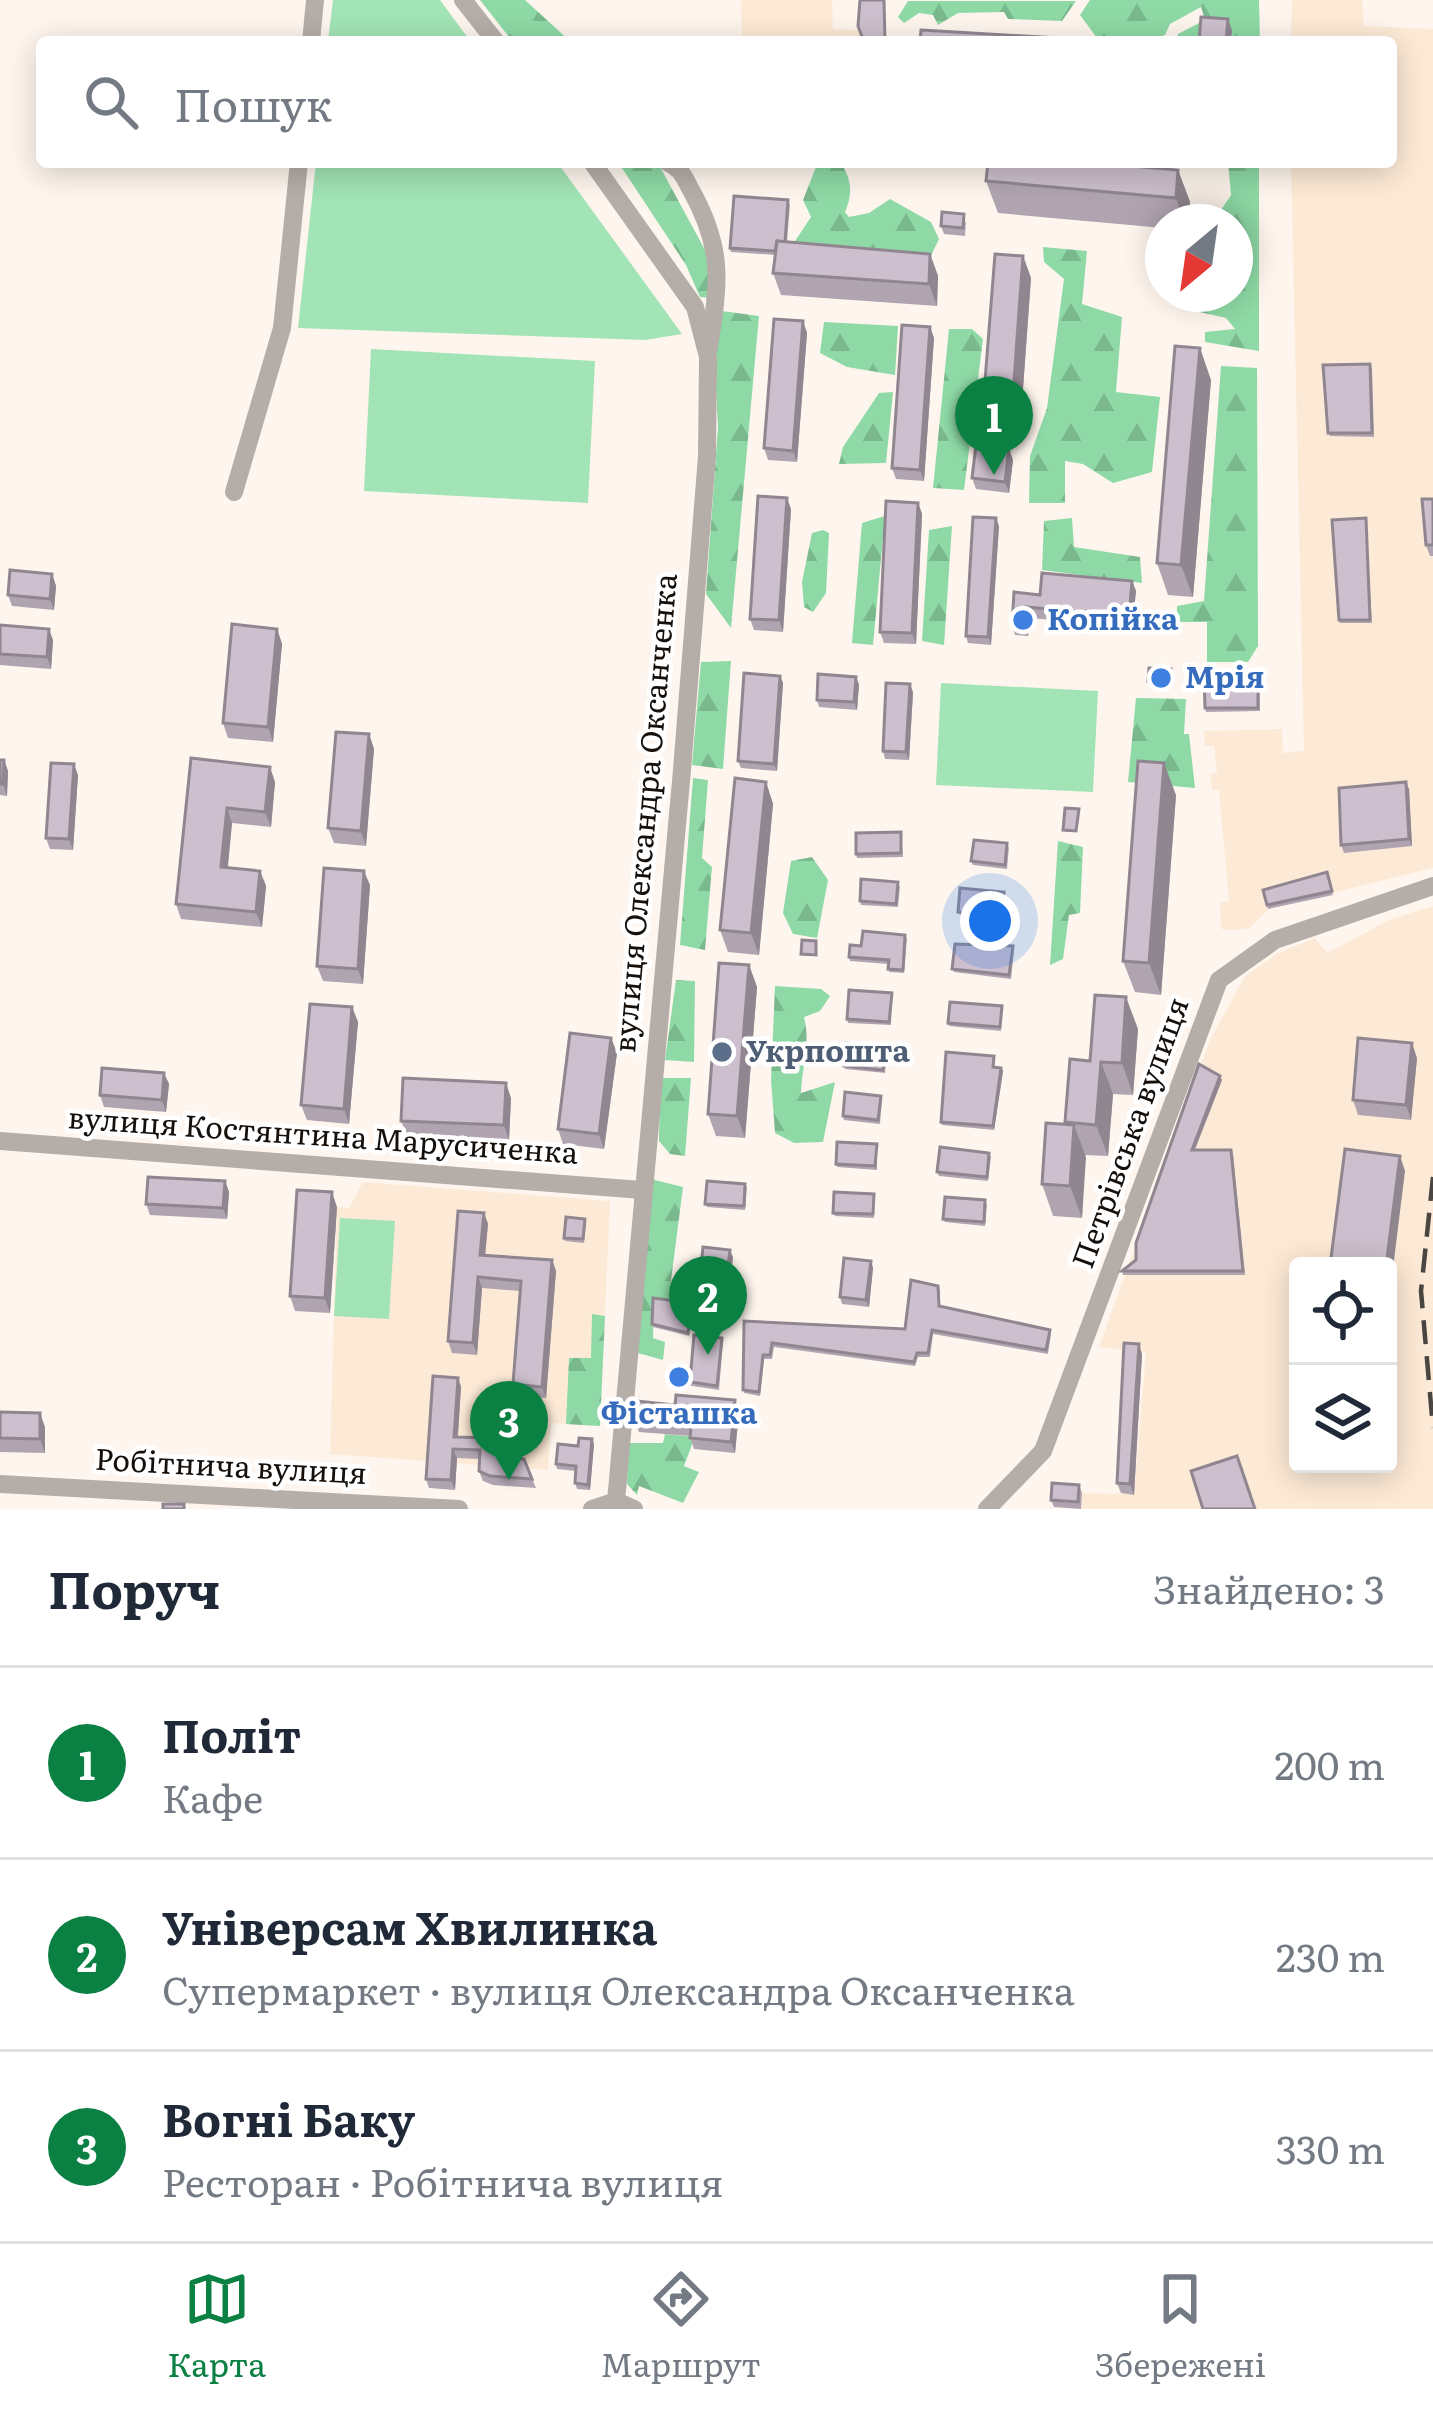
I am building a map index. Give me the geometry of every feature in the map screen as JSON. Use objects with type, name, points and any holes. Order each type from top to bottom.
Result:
[{"type":"street","points":[[312,36],[315,0]]},
{"type":"street","points":[[463,0],[491,36]]},
{"type":"street","points":[[233,492],[282,328],[298,168]]},
{"type":"street","name":"вулиця Олександра Оксанченка","points":[[601,168],[694,308],[708,357],[707,456],[642,1190],[625,1505]]},
{"type":"street","points":[[679,168],[719,256],[708,357]]},
{"type":"street","name":"Петрівська вулиця","points":[[987,1509],[1043,1451],[1220,980],[1275,940],[1433,886]]},
{"type":"street","name":"вулиця Костянтина Марусиченка","points":[[0,1141],[642,1190]]},
{"type":"street","name":"Робітнича вулиця","points":[[0,1484],[84,1499],[459,1509]]},
{"type":"street","points":[[592,1509],[625,1505]]},
{"type":"shaded area","points":[[741,0],[832,0],[833,29],[860,30],[862,36],[742,36]]},
{"type":"shaded area","points":[[1292,0],[1362,0],[1364,26],[1433,29],[1433,868],[1269,909],[1250,928],[1232,930],[1221,929],[1220,903],[1229,901],[1219,790],[1212,790],[1210,774],[1217,773],[1214,746],[1205,746],[1204,731],[1282,729],[1283,753],[1304,751],[1291,168],[1397,168],[1397,36],[1291,36]]},
{"type":"shaded area","points":[[1433,906],[1433,1509],[1081,1509],[1082,1493],[1134,1494],[1146,1353],[1099,1347],[1210,1040],[1245,976],[1278,953],[1315,938],[1327,953],[1391,919]]},
{"type":"shaded area","points":[[363,1182],[610,1201],[600,1426],[551,1423],[548,1470],[330,1454],[337,1207],[349,1208]]},
{"type":"green space","points":[[333,0],[440,0],[467,36],[329,36]]},
{"type":"green space","points":[[480,0],[525,0],[564,36],[508,36]]},
{"type":"green space","points":[[1090,0],[1259,0],[1260,36],[1178,36],[1205,20],[1201,7],[1170,24],[1162,36],[1096,36],[1080,15]]},
{"type":"green space","points":[[908,1],[1076,1],[1062,21],[1008,19],[1004,12],[958,13],[938,25],[933,15],[919,13],[904,23],[898,17]]},
{"type":"green space","points":[[315,168],[561,168],[682,334],[645,340],[298,328]]},
{"type":"green space","points":[[622,168],[661,168],[711,261],[710,298],[700,297],[686,265]]},
{"type":"green space","points":[[816,168],[844,168],[850,186],[845,212],[849,217],[869,213],[890,199],[931,222],[939,239],[929,260],[791,247],[811,217],[803,200]]},
{"type":"green space","points":[[1229,168],[1259,168],[1259,351],[1205,342],[1205,332],[1235,329],[1226,318],[1200,312],[1253,312],[1253,204],[1225,204],[1231,195]]},
{"type":"green space","points":[[1043,247],[1087,251],[1082,304],[1122,317],[1116,392],[1160,397],[1152,472],[1113,483],[1083,464],[1065,461],[1065,503],[1029,503],[1030,456],[1047,408],[1064,279],[1044,262]]},
{"type":"green space","points":[[722,311],[759,316],[731,628],[706,594],[718,427],[714,349]]},
{"type":"green space","points":[[824,322],[898,326],[895,375],[847,367],[820,353]]},
{"type":"green space","points":[[949,329],[972,329],[983,339],[964,490],[933,488]]},
{"type":"green space","points":[[371,349],[595,361],[588,503],[364,491]]},
{"type":"green space","points":[[1221,366],[1257,368],[1258,646],[1248,662],[1207,662],[1207,622],[1177,622],[1177,606],[1204,601]]},
{"type":"green space","points":[[893,392],[886,463],[839,464],[843,447],[879,393]]},
{"type":"green space","points":[[885,516],[873,645],[852,643],[862,523]]},
{"type":"green space","points":[[1072,518],[1074,547],[1140,557],[1142,583],[1042,570],[1044,521]]},
{"type":"green space","points":[[952,526],[944,645],[922,641],[929,530]]},
{"type":"green space","points":[[812,533],[829,533],[826,593],[813,612],[804,607],[802,582]]},
{"type":"green space","points":[[731,661],[723,769],[692,765],[701,662]]},
{"type":"green space","points":[[941,683],[1098,691],[1093,792],[936,785]]},
{"type":"green space","points":[[1136,698],[1186,699],[1184,734],[1189,734],[1195,788],[1128,782]]},
{"type":"green space","points":[[693,778],[708,780],[702,858],[712,867],[705,950],[680,945]]},
{"type":"green space","points":[[1058,841],[1083,847],[1080,913],[1069,915],[1063,959],[1050,965]]},
{"type":"green space","points":[[812,857],[828,880],[817,938],[793,934],[783,913],[791,861]]},
{"type":"green space","points":[[676,980],[695,981],[694,1062],[665,1060]]},
{"type":"green space","points":[[775,986],[821,989],[830,996],[820,1011],[804,1017],[801,1093],[835,1082],[823,1142],[794,1143],[775,1133],[771,1080]]},
{"type":"green space","points":[[660,1078],[691,1078],[685,1156],[670,1154],[659,1141]]},
{"type":"green space","points":[[651,1179],[683,1187],[668,1304],[654,1303],[653,1338],[665,1342],[663,1360],[638,1353]]},
{"type":"green space","points":[[340,1218],[395,1221],[389,1319],[334,1316]]},
{"type":"green space","points":[[592,1314],[605,1316],[600,1426],[566,1424],[569,1358],[591,1358]]},
{"type":"green space","points":[[665,1434],[695,1437],[684,1466],[699,1472],[683,1503],[639,1486],[637,1495],[627,1484],[628,1443],[663,1443]]},
{"type":"building","points":[[860,0],[884,0],[885,36],[862,36]]},
{"type":"building","points":[[1201,17],[1228,19],[1227,36],[1199,36]]},
{"type":"building","points":[[921,30],[1024,36],[920,36]]},
{"type":"building","points":[[987,168],[1178,170],[1176,198],[986,181]]},
{"type":"building","points":[[734,196],[788,200],[785,242],[777,241],[775,251],[730,248]]},
{"type":"building","points":[[942,212],[964,214],[963,228],[941,226]]},
{"type":"building","points":[[777,241],[930,254],[929,284],[773,273]]},
{"type":"building","points":[[995,254],[1023,256],[1012,408],[983,406]]},
{"type":"building","points":[[774,319],[803,321],[793,451],[764,448]]},
{"type":"building","points":[[902,325],[930,327],[920,470],[892,468]]},
{"type":"building","points":[[1175,346],[1200,348],[1181,565],[1157,563]]},
{"type":"building","points":[[1370,364],[1372,433],[1328,433],[1323,365]]},
{"type":"building","points":[[976,445],[1009,449],[1005,482],[972,478]]},
{"type":"building","points":[[758,496],[787,498],[779,620],[750,619]]},
{"type":"building","points":[[1422,499],[1433,499],[1433,545],[1426,545]]},
{"type":"building","points":[[886,501],[918,503],[912,633],[880,632]]},
{"type":"building","points":[[973,517],[996,518],[988,637],[966,636]]},
{"type":"building","points":[[1366,518],[1370,620],[1339,620],[1332,520]]},
{"type":"building","points":[[10,570],[52,574],[50,599],[8,595]]},
{"type":"building","points":[[1042,573],[1132,581],[1129,617],[1026,607],[1025,626],[1012,625],[1014,592],[1040,595]]},
{"type":"building","points":[[232,624],[277,629],[268,727],[223,723]]},
{"type":"building","points":[[0,625],[49,629],[47,657],[0,654]]},
{"type":"building","name":"Мрія","points":[[1149,668],[1171,669],[1171,682],[1148,681]]},
{"type":"building","points":[[744,673],[780,676],[774,764],[738,761]]},
{"type":"building","points":[[1204,673],[1258,673],[1258,708],[1205,708]]},
{"type":"building","points":[[818,674],[856,677],[854,702],[817,700]]},
{"type":"building","points":[[886,683],[910,684],[906,752],[883,751]]},
{"type":"building","points":[[336,732],[369,734],[361,831],[328,828]]},
{"type":"building","points":[[191,758],[270,767],[265,812],[227,808],[221,867],[260,871],[256,912],[176,904]]},
{"type":"building","points":[[1138,761],[1164,763],[1149,963],[1123,961]]},
{"type":"building","points":[[51,763],[74,764],[69,839],[46,838]]},
{"type":"building","points":[[735,778],[766,782],[751,933],[720,930]]},
{"type":"building","points":[[1406,782],[1409,839],[1341,845],[1339,788]]},
{"type":"building","points":[[1065,808],[1079,809],[1076,831],[1063,830]]},
{"type":"building","points":[[901,832],[901,853],[856,854],[856,833]]},
{"type":"building","points":[[974,840],[1007,843],[1005,865],[971,861]]},
{"type":"building","points":[[324,868],[364,871],[358,969],[317,966]]},
{"type":"building","points":[[1327,872],[1332,891],[1267,905],[1263,890]]},
{"type":"building","points":[[861,879],[898,882],[896,904],[860,901]]},
{"type":"building","points":[[960,888],[1004,892],[1002,915],[958,912]]},
{"type":"building","points":[[863,931],[905,935],[903,970],[888,969],[889,960],[849,957],[850,945],[861,946]]},
{"type":"building","points":[[802,940],[816,941],[816,955],[801,954]]},
{"type":"building","points":[[955,944],[1013,946],[1009,975],[952,969]]},
{"type":"building","points":[[719,963],[749,965],[737,1116],[708,1114]]},
{"type":"building","points":[[849,990],[892,993],[889,1022],[847,1019]]},
{"type":"building","points":[[1095,995],[1126,997],[1122,1063],[1101,1062],[1096,1125],[1065,1122],[1070,1059],[1090,1061]]},
{"type":"building","points":[[950,1002],[1002,1006],[1000,1027],[948,1023]]},
{"type":"building","points":[[310,1004],[352,1007],[344,1109],[301,1105]]},
{"type":"building","points":[[570,1033],[611,1038],[599,1134],[558,1129]]},
{"type":"building","points":[[1358,1038],[1412,1043],[1406,1105],[1353,1100]]},
{"type":"building","points":[[846,1043],[886,1047],[883,1070],[844,1066]]},
{"type":"building","points":[[946,1052],[994,1056],[993,1067],[1001,1068],[993,1126],[941,1122]]},
{"type":"building","points":[[1199,1064],[1220,1076],[1192,1150],[1231,1150],[1243,1271],[1122,1271],[1136,1260],[1136,1243]]},
{"type":"building","points":[[102,1068],[164,1073],[162,1100],[100,1095]]},
{"type":"building","points":[[403,1078],[506,1083],[504,1125],[401,1121]]},
{"type":"building","points":[[845,1092],[881,1096],[878,1120],[843,1116]]},
{"type":"building","points":[[1046,1123],[1074,1125],[1070,1186],[1042,1184]]},
{"type":"building","points":[[837,1142],[877,1144],[875,1166],[836,1164]]},
{"type":"building","points":[[940,1147],[989,1153],[987,1177],[937,1172]]},
{"type":"building","points":[[1345,1149],[1400,1156],[1387,1257],[1331,1257]]},
{"type":"building","points":[[148,1177],[225,1181],[223,1208],[146,1204]]},
{"type":"building","points":[[707,1181],[745,1184],[744,1206],[705,1204]]},
{"type":"building","points":[[297,1190],[332,1192],[325,1298],[290,1296]]},
{"type":"building","points":[[834,1192],[874,1194],[873,1214],[833,1213]]},
{"type":"building","points":[[945,1197],[985,1200],[984,1222],[943,1219]]},
{"type":"building","points":[[458,1211],[484,1213],[480,1255],[552,1260],[542,1387],[513,1384],[521,1281],[478,1277],[473,1343],[448,1341]]},
{"type":"building","points":[[566,1217],[585,1219],[583,1239],[564,1238]]},
{"type":"building","points":[[703,1247],[730,1250],[725,1289],[699,1287]]},
{"type":"building","points":[[844,1258],[871,1261],[866,1300],[840,1297]]},
{"type":"building","points":[[911,1280],[938,1286],[939,1306],[1050,1330],[1046,1350],[932,1330],[928,1353],[917,1353],[914,1362],[772,1343],[770,1355],[763,1355],[759,1392],[743,1390],[744,1321],[905,1329]]},
{"type":"building","points":[[653,1298],[692,1303],[688,1333],[652,1324]]},
{"type":"building","points":[[694,1335],[722,1338],[717,1386],[672,1379],[674,1367],[691,1369]]},
{"type":"building","points":[[1124,1343],[1139,1344],[1130,1484],[1117,1483]]},
{"type":"building","points":[[433,1376],[458,1378],[454,1437],[500,1438],[499,1459],[524,1459],[532,1479],[490,1476],[479,1471],[480,1450],[453,1449],[451,1480],[426,1479]]},
{"type":"building","points":[[676,1395],[735,1400],[731,1442],[690,1438],[691,1426],[634,1420],[636,1401],[675,1405]]},
{"type":"building","points":[[0,1412],[40,1413],[40,1439],[0,1438]]},
{"type":"building","points":[[579,1438],[592,1439],[588,1485],[575,1483],[576,1466],[556,1464],[558,1444],[578,1446]]},
{"type":"building","points":[[1237,1456],[1255,1509],[1203,1509],[1191,1471]]},
{"type":"building","points":[[1052,1483],[1079,1485],[1078,1502],[1051,1500]]},
{"type":"building","points":[[163,1504],[184,1504],[184,1509],[163,1509]]},
{"type":"railway","points":[[1433,1177],[1421,1291],[1433,1428]]},
{"type":"place","name":"Політ","points":[[994,475]]},
{"type":"place","name":"Копійка","points":[[1023,620]]},
{"type":"place","name":"Мрія","points":[[1161,678]]},
{"type":"place","name":"Укрпошта","points":[[722,1052]]},
{"type":"place","name":"Універсам Хвилинка","points":[[708,1355]]},
{"type":"place","name":"Фісташка","points":[[679,1377]]},
{"type":"place","name":"Вогні Баку","points":[[509,1480]]}]
